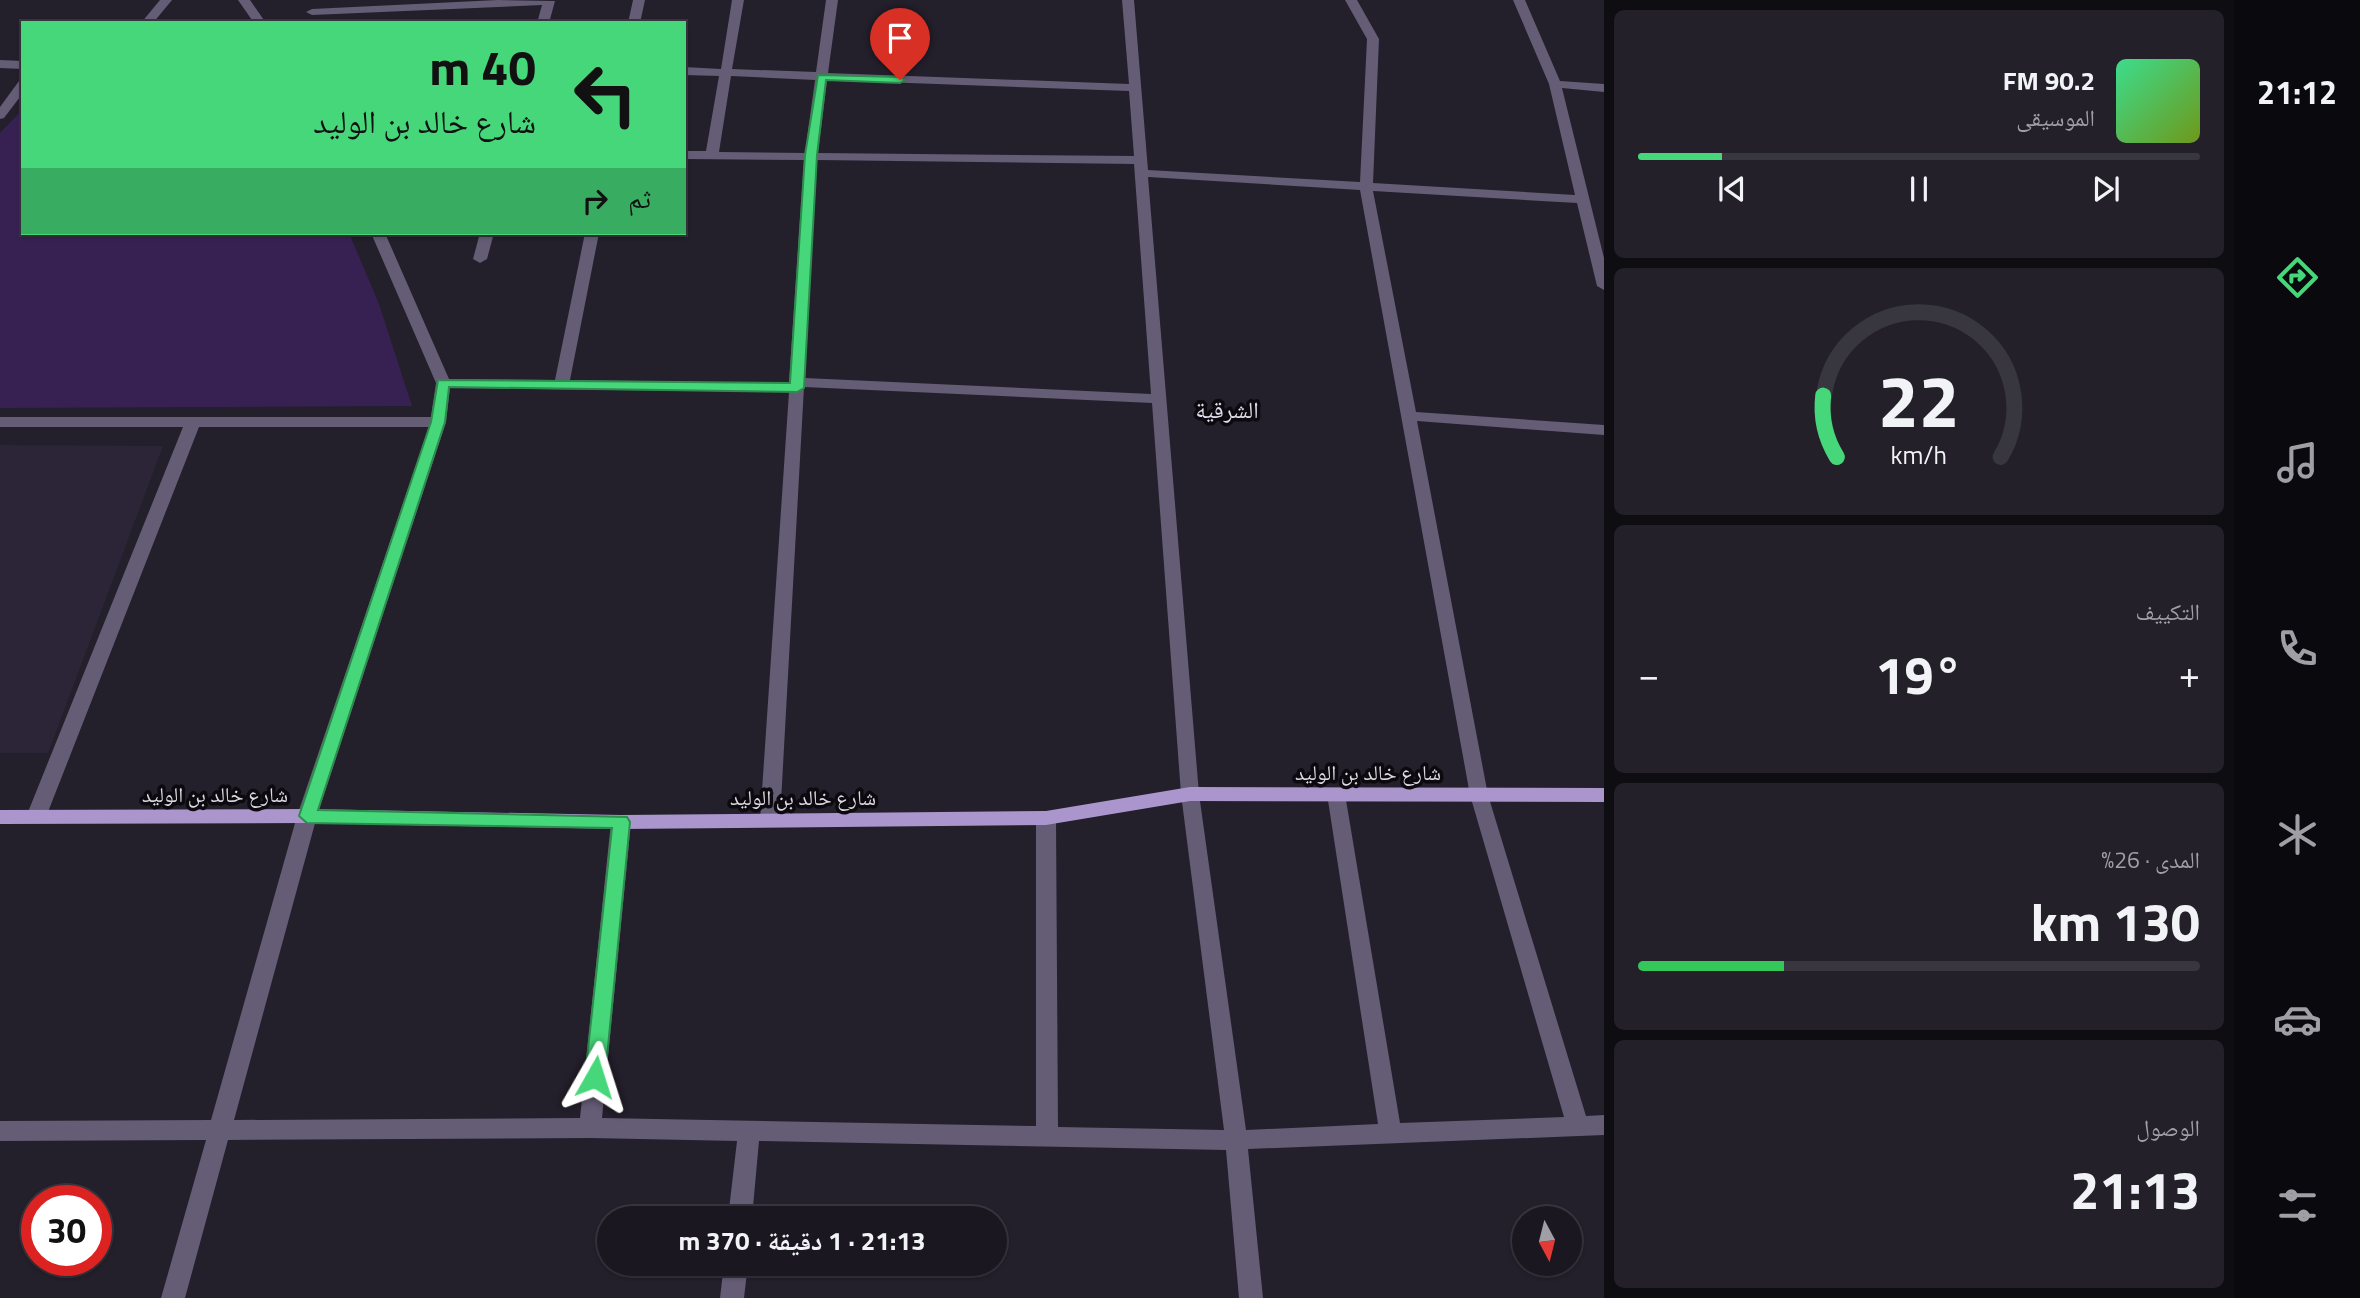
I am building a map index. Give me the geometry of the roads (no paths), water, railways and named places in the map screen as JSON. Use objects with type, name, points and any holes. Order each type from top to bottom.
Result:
[{"type":"main road","name":"شارع خالد بن الوليد","points":[[0,817],[307,816],[621,822],[1046,818],[1190,794],[1604,795]]},
{"type":"street","points":[[148,21],[166,0]]},
{"type":"street","points":[[244,0],[259,21]]},
{"type":"street","points":[[312,12],[549,0],[544,21]]},
{"type":"street","points":[[634,21],[639,0]]},
{"type":"street","points":[[712,155],[738,0]]},
{"type":"street","points":[[770,820],[811,155],[832,0]]},
{"type":"street","points":[[1128,0],[1190,794],[1236,1140],[1251,1298]]},
{"type":"street","points":[[1351,0],[1373,38],[1366,187],[1479,795],[1578,1127]]},
{"type":"street","points":[[1519,0],[1556,84],[1604,285]]},
{"type":"street","points":[[0,64],[21,65]]},
{"type":"street","points":[[686,71],[1134,88]]},
{"type":"street","points":[[1556,84],[1604,88]]},
{"type":"street","points":[[0,115],[21,87]]},
{"type":"street","points":[[686,155],[811,155],[1141,166],[1366,187],[1583,200]]},
{"type":"street","points":[[173,1298],[307,816],[438,422],[443,383],[379,235]]},
{"type":"street","points":[[480,259],[486,235]]},
{"type":"street","points":[[562,383],[592,235]]},
{"type":"street","points":[[443,383],[797,385],[1159,399]]},
{"type":"street","points":[[1408,416],[1604,430]]},
{"type":"street","points":[[0,422],[438,422]]},
{"type":"street","points":[[36,817],[193,422]]},
{"type":"street","points":[[1336,794],[1391,1134]]},
{"type":"street","points":[[1046,818],[1048,1137]]},
{"type":"street","points":[[590,1129],[621,822]]},
{"type":"street","points":[[0,1131],[590,1129],[1236,1140],[1604,1125]]},
{"type":"street","points":[[741,1206],[749,1132]]},
{"type":"street","points":[[732,1298],[735,1276]]},
{"type":"district","name":"الشرقية","points":[[1227,409]]}]
